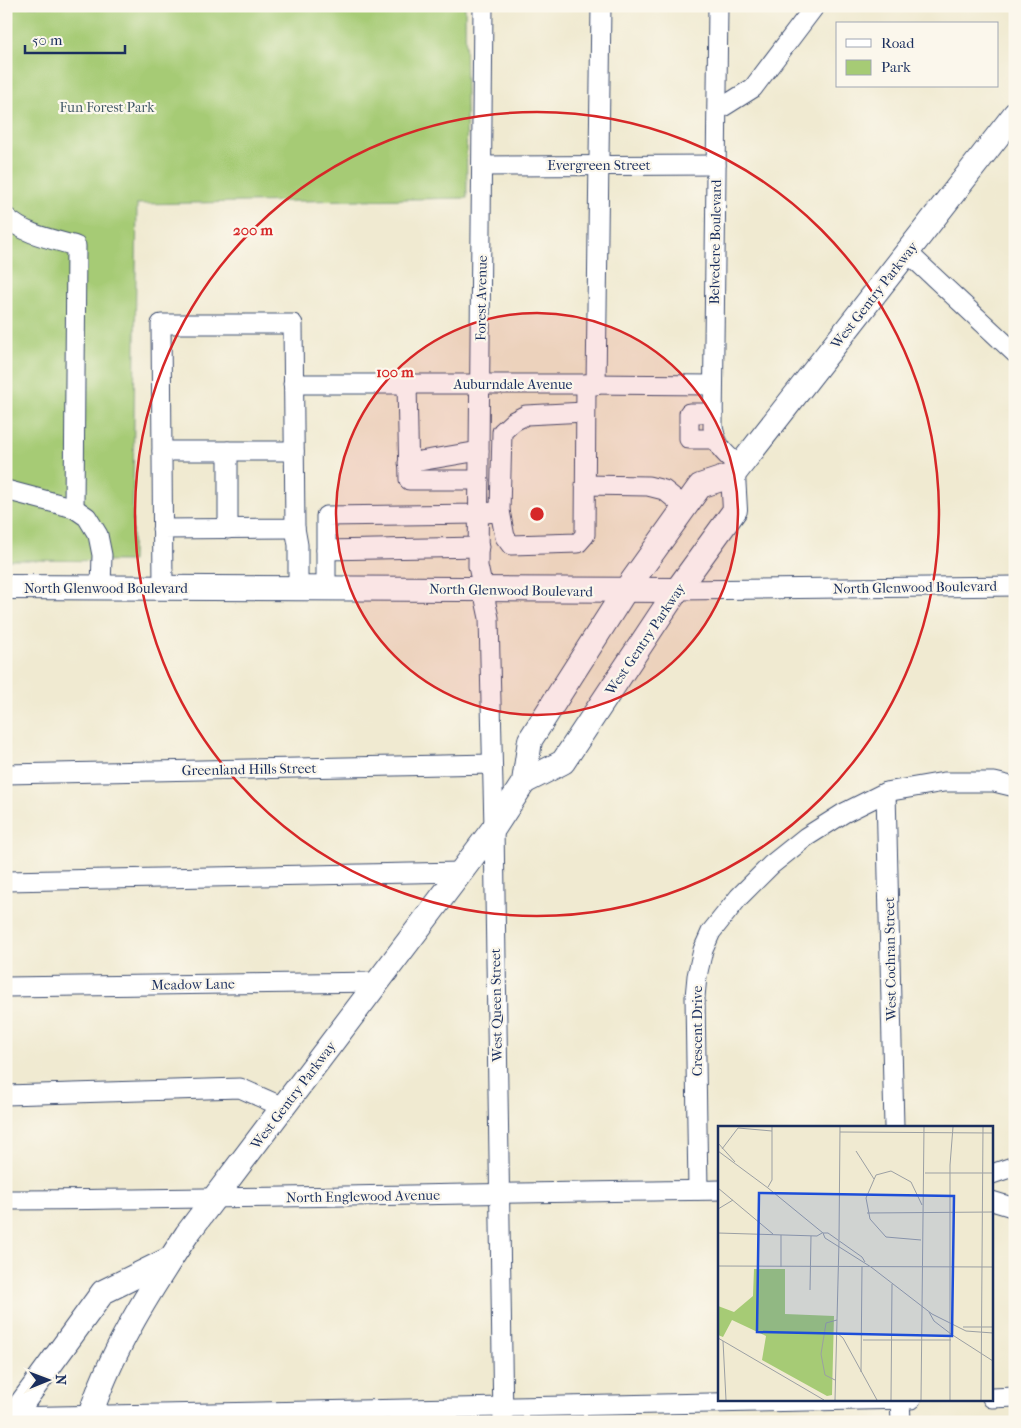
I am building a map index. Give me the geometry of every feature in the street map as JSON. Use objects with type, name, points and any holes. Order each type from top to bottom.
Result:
[{"type":"main road","name":"West Gentry Parkway","points":[[89,1418],[104,1377],[120,1344],[172,1258],[214,1199],[494,828],[524,782],[530,740],[624,591],[700,486],[736,471],[1015,114]]},
{"type":"main road","name":"West Gentry Parkway","points":[[524,782],[563,762],[677,590],[735,510],[736,471]]},
{"type":"main road","name":"North Glenwood Boulevard","points":[[6,587],[677,590]]},
{"type":"main road","points":[[9,1418],[103,1292],[172,1258]]},
{"type":"street","name":"Forest Avenue","points":[[483,6],[478,566],[483,588]]},
{"type":"street","points":[[585,412],[526,415],[502,432],[500,502],[505,537],[511,545],[578,543],[585,535],[585,412],[591,384],[599,165],[600,6]]},
{"type":"street","name":"Belvedere Boulevard","points":[[718,6],[713,427],[723,452],[736,471]]},
{"type":"street","points":[[718,110],[753,88],[815,6]]},
{"type":"street","name":"Evergreen Street","points":[[483,166],[716,165]]},
{"type":"street","points":[[6,217],[18,227],[36,235],[76,246],[74,508]]},
{"type":"street","points":[[907,252],[1015,353]]},
{"type":"street","points":[[163,589],[161,324],[292,324],[295,528],[298,545],[298,588]]},
{"type":"street","name":"Auburndale Avenue","points":[[293,384],[713,385]]},
{"type":"street","points":[[407,384],[409,480],[479,480]]},
{"type":"street","points":[[713,413],[689,413],[689,439],[716,438]]},
{"type":"street","points":[[326,588],[326,516],[479,514],[500,502],[509,480],[509,426]]},
{"type":"street","points":[[162,451],[294,451]]},
{"type":"street","points":[[228,451],[228,529]]},
{"type":"street","points":[[408,463],[479,451]]},
{"type":"street","points":[[584,486],[648,486],[664,490],[685,507]]},
{"type":"street","points":[[6,490],[74,508],[88,517],[98,535],[102,555],[101,588]]},
{"type":"street","points":[[162,529],[295,528]]},
{"type":"street","points":[[326,550],[479,548]]},
{"type":"street","name":"North Glenwood Boulevard","points":[[677,590],[1015,586]]},
{"type":"street","name":"West Queen Street","points":[[483,588],[488,618],[494,828],[498,1193],[503,1415]]},
{"type":"street","name":"Greenland Hills Street","points":[[6,774],[492,764]]},
{"type":"street","name":"Crescent Drive","points":[[698,1190],[695,997],[697,976],[703,950],[710,932],[739,897],[771,865],[806,837],[836,818],[886,792],[944,782],[994,782],[1015,787]]},
{"type":"street","name":"West Cochran Street","points":[[886,792],[894,1126]]},
{"type":"street","points":[[6,881],[461,872]]},
{"type":"street","name":"Meadow Lane","points":[[6,987],[379,982]]},
{"type":"street","points":[[6,1094],[240,1088],[284,1108]]},
{"type":"street","points":[[994,1173],[1015,1166]]},
{"type":"street","name":"North Englewood Avenue","points":[[6,1200],[214,1199],[718,1190]]},
{"type":"street","points":[[994,1202],[1015,1208]]},
{"type":"street","points":[[994,1398],[1015,1397]]},
{"type":"street","points":[[9,1418],[503,1415],[875,1400]]},
{"type":"street","points":[[900,1400],[901,1422]]},
{"type":"green space","name":"Fun Forest Park","points":[[6,6],[465,6],[467,198],[137,204],[132,561],[6,560]]}]
